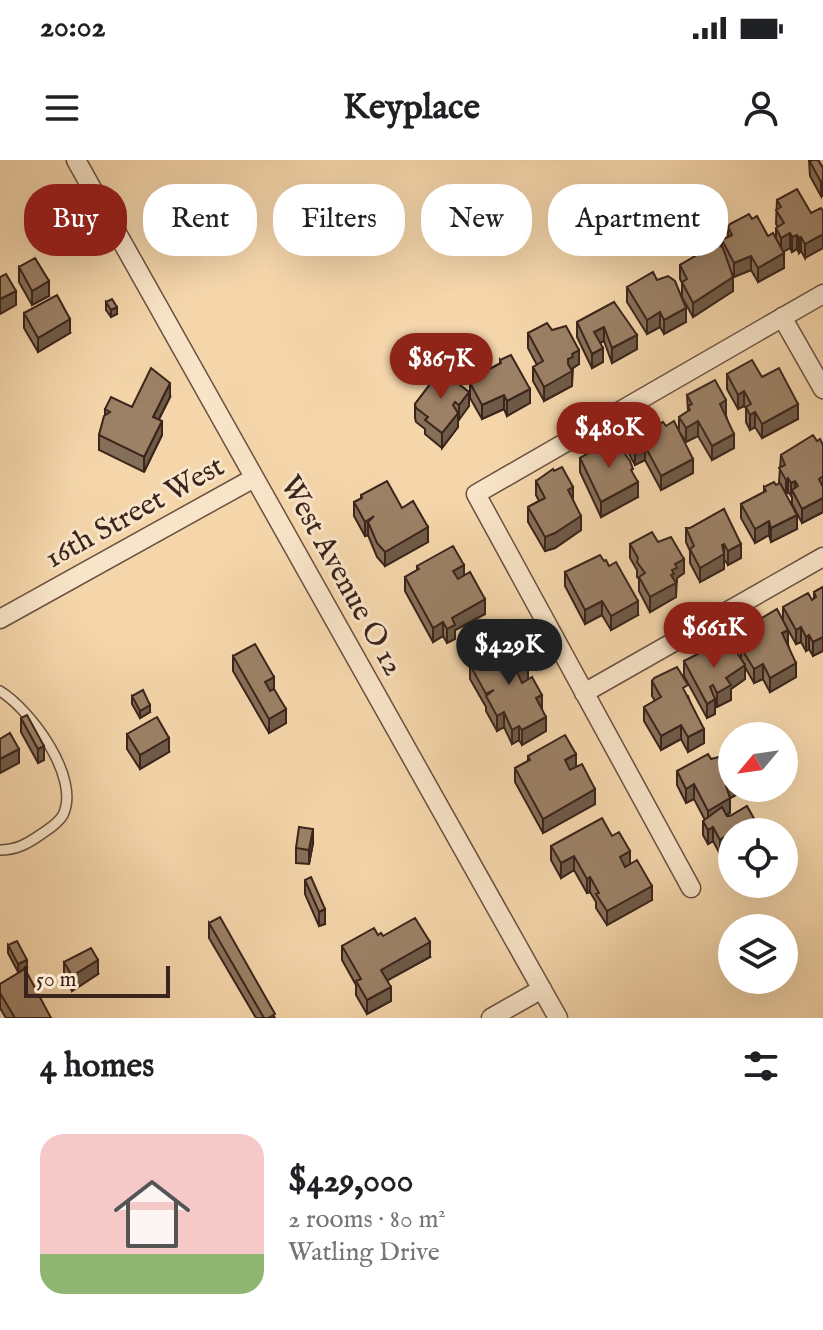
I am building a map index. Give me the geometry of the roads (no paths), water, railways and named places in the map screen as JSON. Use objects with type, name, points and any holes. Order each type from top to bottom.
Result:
[{"type":"street","name":"West Avenue O 12","points":[[76,160],[558,1018]]},
{"type":"street","points":[[691,888],[476,494],[823,294]]},
{"type":"street","points":[[782,317],[823,389]]},
{"type":"street","name":"16th Street West","points":[[0,619],[254,478]]},
{"type":"street","points":[[584,693],[823,557]]},
{"type":"street","points":[[491,1018],[542,989]]},
{"type":"lane","points":[[0,691],[29,718],[46,741],[64,773],[67,794],[63,815],[53,826],[18,848],[0,850]]}]
